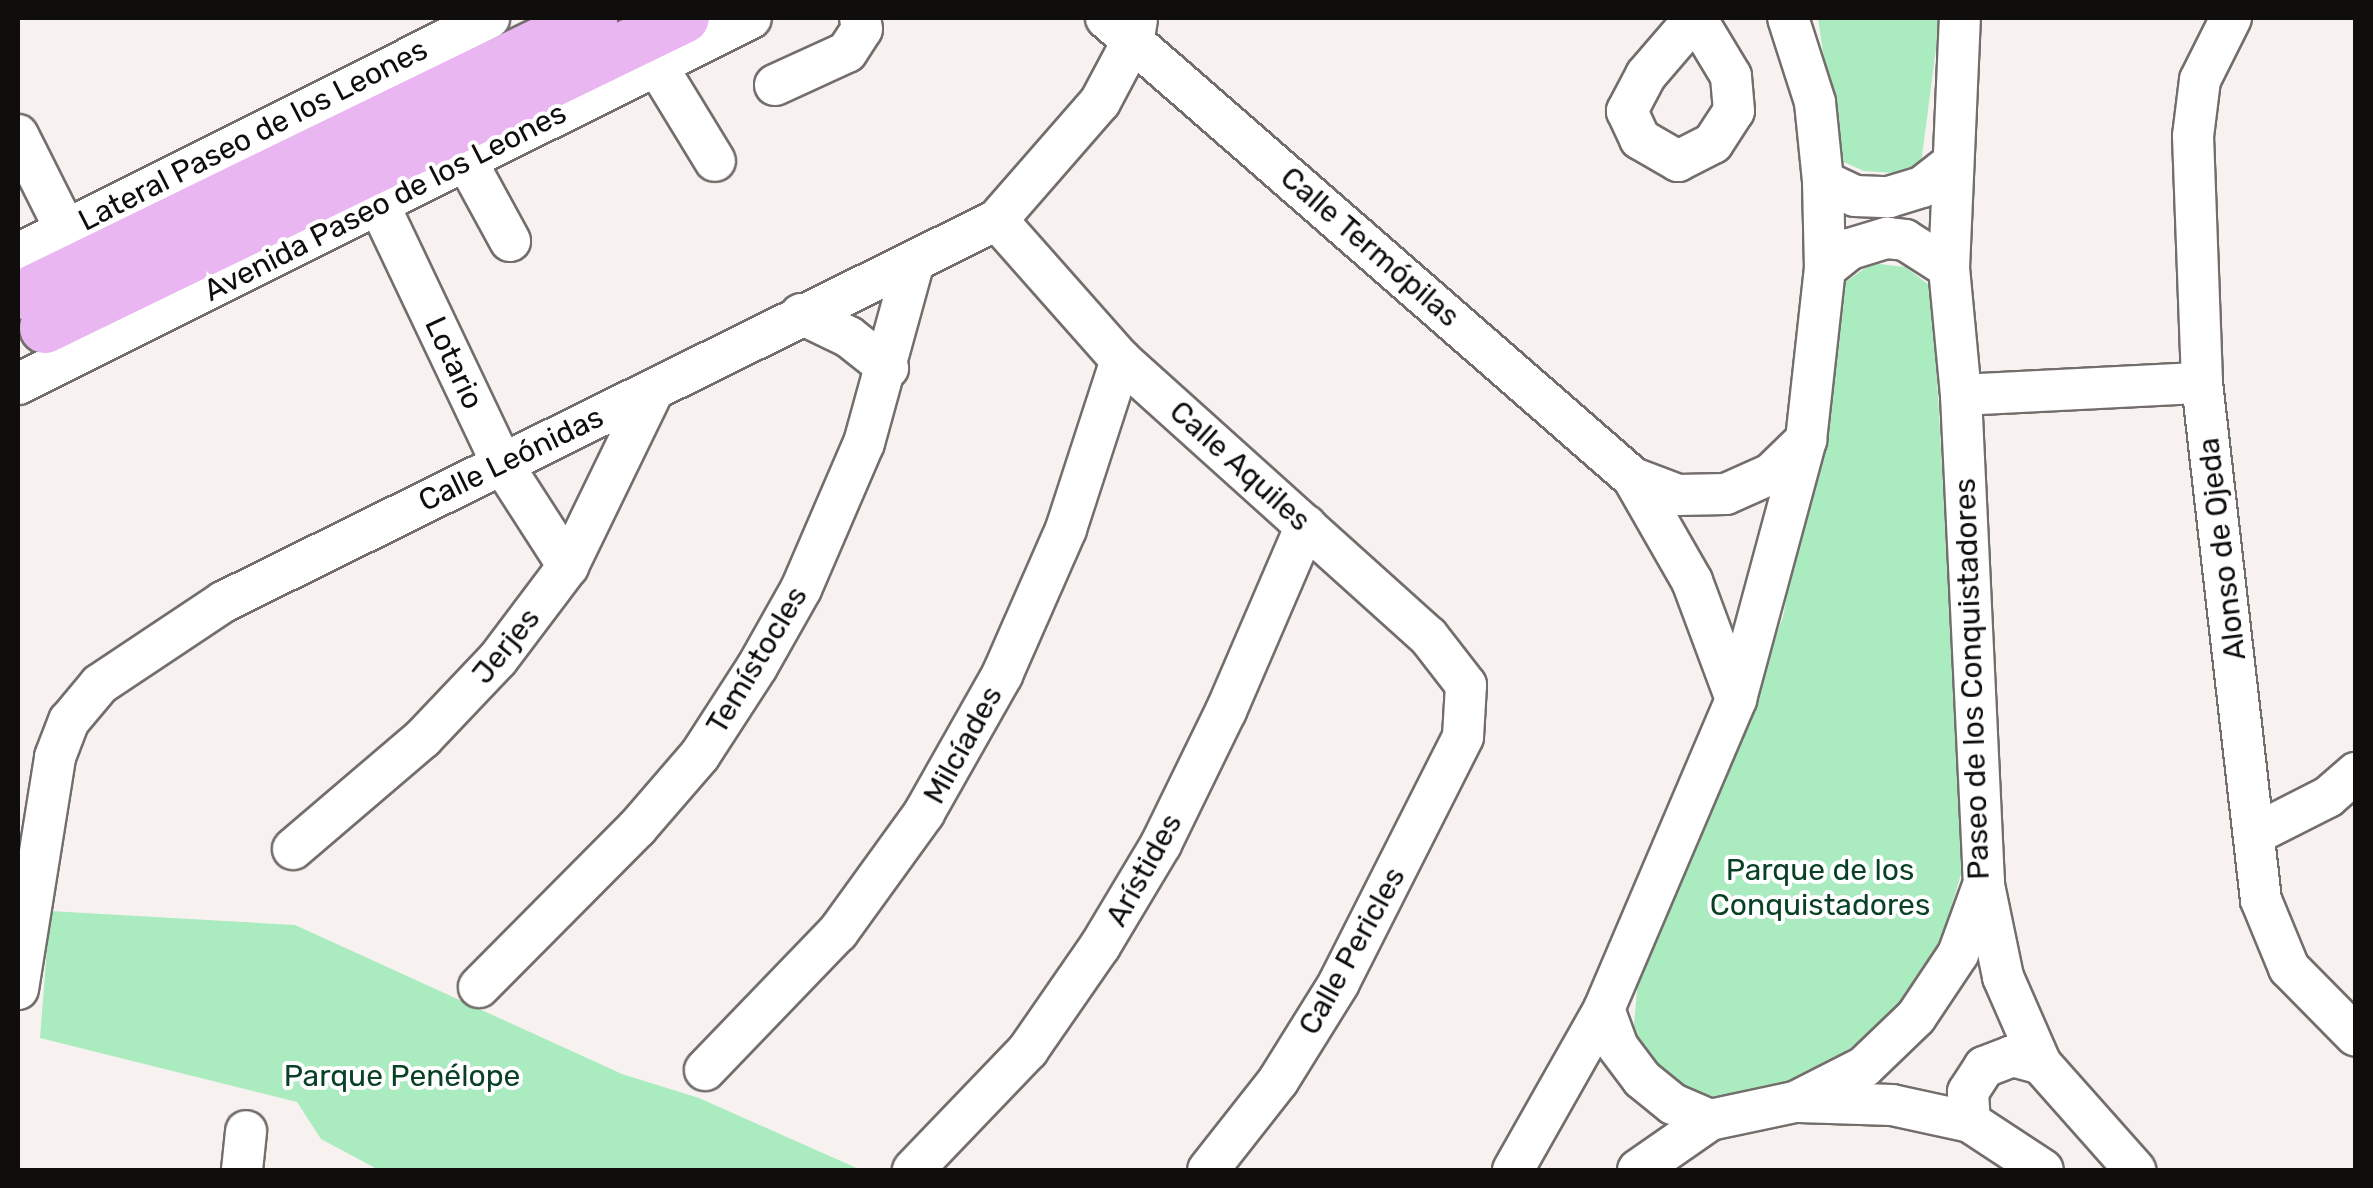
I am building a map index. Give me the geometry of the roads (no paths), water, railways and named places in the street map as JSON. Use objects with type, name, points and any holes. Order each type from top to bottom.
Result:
[{"type":"main road","name":"Avenida Paseo de los Leones","points":[[32,316],[592,18]]},
{"type":"main road","name":"Avenida Paseo de los Leones","points":[[32,316],[684,18]]},
{"type":"street","name":"Lateral Paseo de los Leones","points":[[32,316],[65,229],[488,18]]},
{"type":"street","name":"Avenida Paseo de los Leones","points":[[18,384],[32,316],[380,207],[751,18]]},
{"type":"street","points":[[774,85],[847,52],[862,30],[860,18]]},
{"type":"street","points":[[1514,1170],[1604,1010],[1736,699],[1806,440],[1826,269],[1823,181],[1814,102],[1788,18]]},
{"type":"street","name":"Paseo de los Conquistadores","points":[[1638,1170],[1710,1120],[1795,1102],[1864,1066],[1916,1017],[1958,954],[1984,883],[1961,395],[1949,268],[1949,166],[1960,18]]},
{"type":"street","name":"Calle Leónidas","points":[[18,989],[54,758],[69,721],[100,684],[223,602],[997,220],[1100,102],[1126,24]]},
{"type":"street","name":"Calle Termópilas","points":[[1126,24],[1633,478],[1692,581],[1736,699]]},
{"type":"street","name":"Alonso de Ojeda","points":[[2225,26],[2200,80],[2193,136],[2202,384],[2261,900],[2276,946],[2356,1036]]},
{"type":"street","points":[[657,66],[715,160]]},
{"type":"street","points":[[18,134],[65,229]]},
{"type":"street","points":[[467,162],[510,241]]},
{"type":"street","points":[[1823,181],[1856,196],[1890,197],[1922,186],[1949,166]]},
{"type":"street","name":"Lotario","points":[[380,207],[501,462],[568,566]]},
{"type":"street","name":"Calle Aquiles","points":[[997,220],[1120,360],[1453,660],[1466,685],[1469,715]]},
{"type":"street","points":[[1826,269],[1850,249],[1887,238],[1906,240],[1949,268]]},
{"type":"street","name":"Temístocles","points":[[479,987],[637,828],[700,755],[801,588],[864,444],[888,368],[914,262]]},
{"type":"street","points":[[801,314],[849,336],[888,368]]},
{"type":"street","name":"Milcíades","points":[[705,1070],[838,932],[924,813],[1002,675],[1066,529],[1120,360]]},
{"type":"street","points":[[1961,395],[2202,384]]},
{"type":"street","name":"Jerjes","points":[[292,849],[461,702],[568,566],[652,391]]},
{"type":"street","name":"Calle Termópilas","points":[[1633,478],[1678,495],[1726,494],[1771,474],[1806,440]]},
{"type":"street","name":"Arístides","points":[[913,1170],[1028,1050],[1100,946],[1161,844],[1226,711],[1306,525]]},
{"type":"street","name":"Calle Pericles","points":[[1208,1170],[1278,1080],[1340,983],[1445,777],[1469,715]]},
{"type":"street","points":[[2256,834],[2316,804],[2356,773]]},
{"type":"street","points":[[1984,883],[2002,977],[2041,1064],[2135,1170]]},
{"type":"street","points":[[1604,1010],[1618,1047],[1642,1079],[1710,1120]]},
{"type":"street","points":[[1970,1122],[1968,1092],[1984,1067],[2012,1056],[2041,1064]]},
{"type":"street","points":[[1795,1102],[1892,1105],[1970,1122],[2043,1170]]},
{"type":"park label","name":"Parque de los Conquistadores","points":[[1820,887]]},
{"type":"park label","name":"Parque Penélope","points":[[402,1076]]}]
